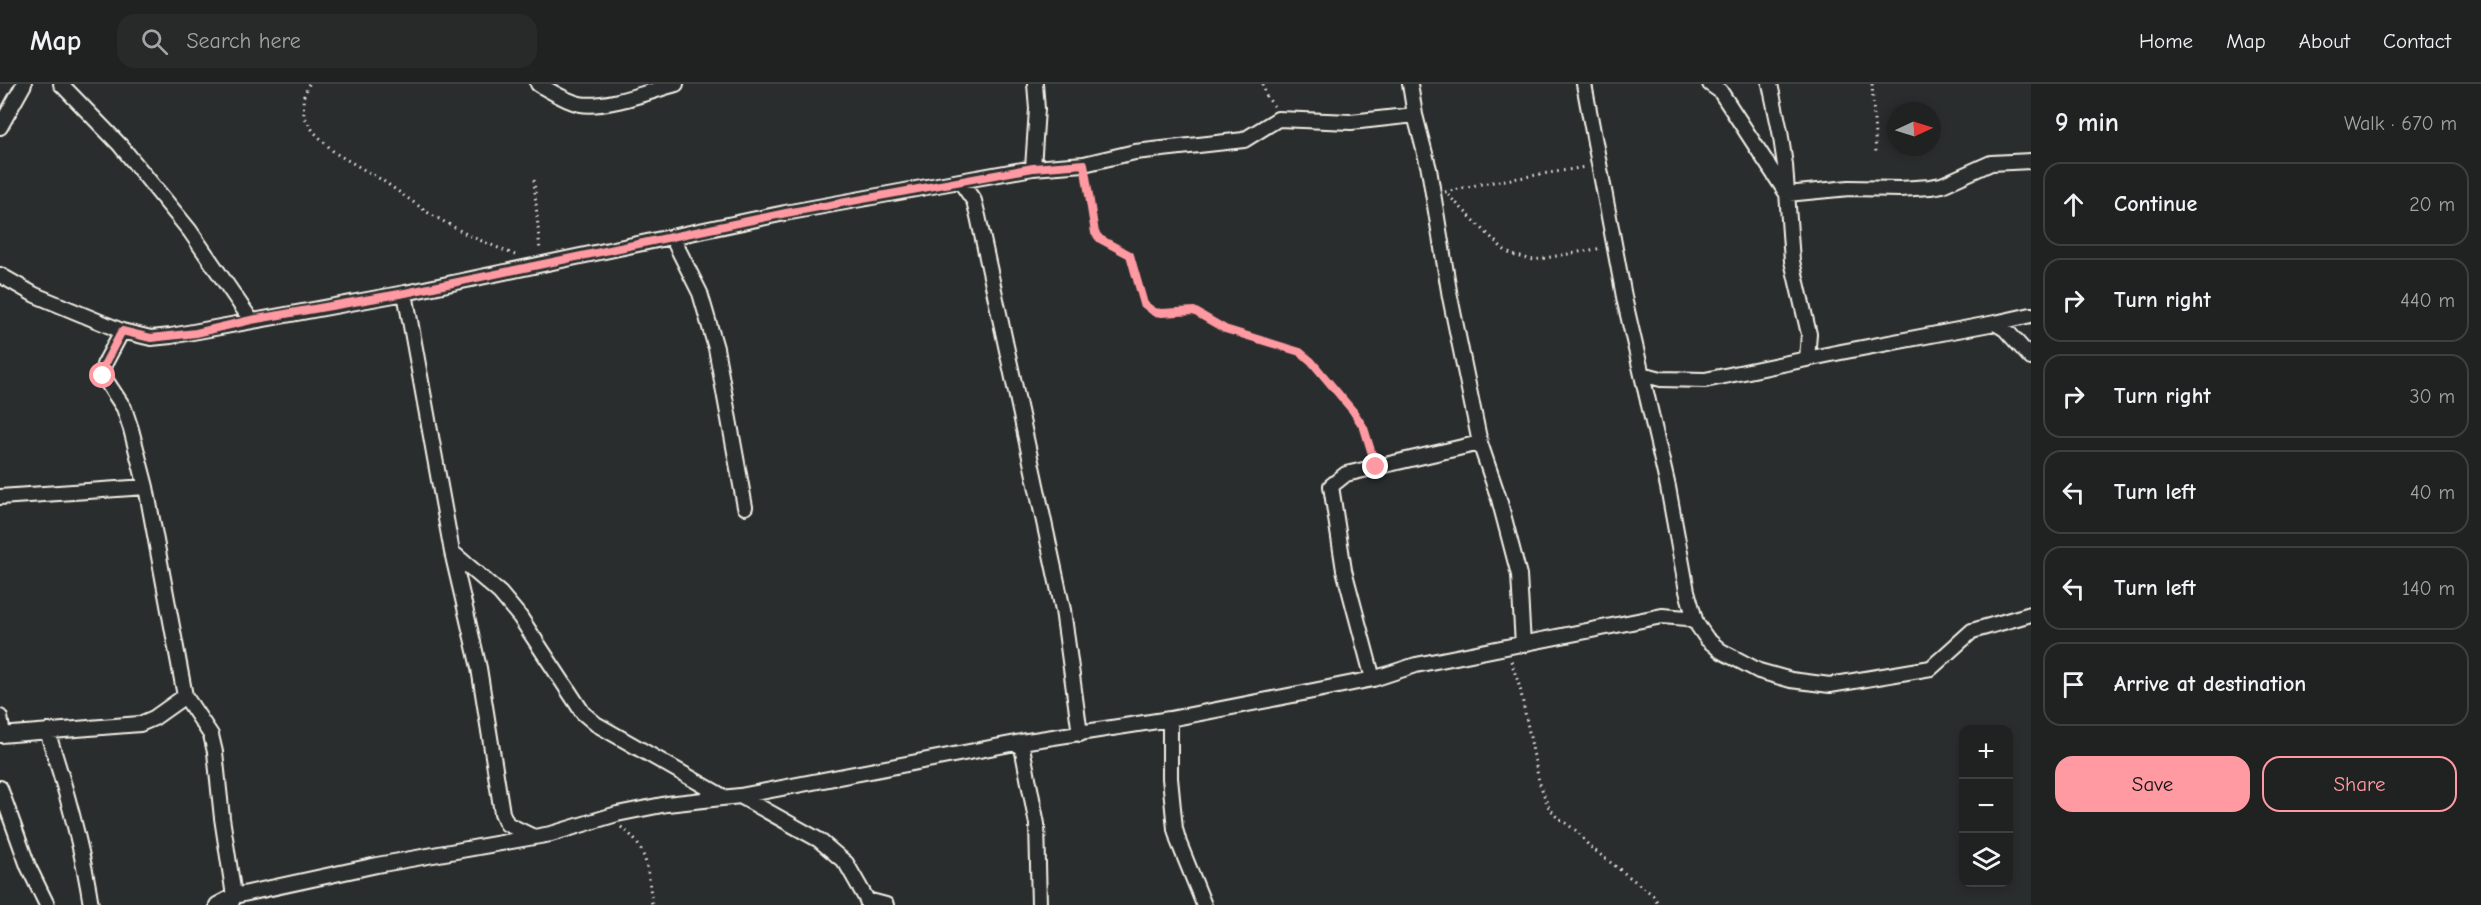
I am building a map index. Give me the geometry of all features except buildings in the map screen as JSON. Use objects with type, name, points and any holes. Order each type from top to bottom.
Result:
[{"type":"street","points":[[0,127],[24,84]]},
{"type":"street","points":[[61,84],[120,145],[190,231],[251,320]]},
{"type":"street","points":[[538,84],[580,104],[611,102],[676,84]]},
{"type":"street","points":[[1033,168],[1037,109],[1035,84]]},
{"type":"street","points":[[1410,84],[1415,115],[1429,169],[1450,297],[1480,443],[1499,499],[1519,575],[1523,645]]},
{"type":"street","points":[[1584,84],[1625,302],[1668,487],[1687,591],[1696,623],[1707,639],[1721,651],[1759,671],[1791,680],[1830,685],[1931,668],[1972,631],[2031,614]]},
{"type":"street","points":[[1710,84],[1720,91],[1787,194]]},
{"type":"street","points":[[1770,84],[1780,131],[1792,261],[1809,334],[1807,359]]},
{"type":"street","points":[[0,275],[35,295],[122,331],[151,338],[171,336],[405,293],[672,237],[960,181],[1033,168],[1084,164],[1135,152],[1244,140],[1278,118],[1309,122],[1351,122],[1415,115]]},
{"type":"street","points":[[1787,194],[1849,188],[1930,188],[1991,163],[2031,161]]},
{"type":"street","points":[[974,201],[989,176]]},
{"type":"street","points":[[960,181],[974,201],[1063,610],[1080,734]]},
{"type":"street","points":[[672,237],[700,292],[716,348],[745,507]]},
{"type":"street","points":[[405,293],[452,552],[479,669],[502,813],[504,820],[512,827],[534,837]]},
{"type":"street","points":[[1642,374],[1661,379],[1705,381],[2031,315]]},
{"type":"street","points":[[1995,323],[2005,329],[2031,358]]},
{"type":"street","points":[[122,331],[102,372],[128,417],[146,487],[185,696],[211,735],[216,752],[232,900]]},
{"type":"street","points":[[1373,679],[1347,579],[1331,486],[1346,474],[1480,443]]},
{"type":"street","points":[[0,497],[146,487]]},
{"type":"street","points":[[452,552],[500,593],[520,616],[582,713],[596,724],[724,797]]},
{"type":"street","points":[[1662,616],[1676,608],[1687,591]]},
{"type":"street","points":[[217,905],[377,865],[534,837],[667,804],[740,796],[1021,742],[1170,719],[1373,679],[1416,665],[1662,616],[1687,618],[1696,623]]},
{"type":"street","points":[[0,717],[2,735],[141,724],[154,718],[185,696]]},
{"type":"street","points":[[1170,719],[1170,778],[1175,829],[1204,905]]},
{"type":"street","points":[[47,731],[67,792],[91,905]]},
{"type":"street","points":[[1021,742],[1037,824],[1039,905]]},
{"type":"street","points":[[0,788],[28,866],[48,905]]},
{"type":"street","points":[[740,796],[819,840],[846,863],[867,902],[886,905]]},
{"type":"path","points":[[309,84],[303,98],[304,116],[313,131],[335,153],[382,180],[430,214],[507,253],[522,256]]},
{"type":"path","points":[[1872,84],[1876,154]]},
{"type":"path","points":[[1084,164],[1095,233],[1100,239],[1130,255],[1144,304],[1162,313],[1194,311],[1225,329],[1300,352],[1311,361],[1353,411],[1364,428],[1376,467]]},
{"type":"path","points":[[1445,192],[1600,165]]},
{"type":"path","points":[[1429,169],[1445,192],[1503,249],[1527,260],[1616,246]]},
{"type":"path","points":[[534,180],[541,264]]},
{"type":"path","points":[[1507,647],[1521,688],[1539,781],[1548,806],[1556,816],[1578,832],[1588,846],[1653,895],[1659,905]]},
{"type":"path","points":[[603,819],[623,828],[638,842],[646,861],[652,905]]},
{"type":"route","points":[[103,376],[104,365],[122,331],[151,338],[196,333],[251,320],[405,293],[786,213],[1033,168],[1084,164],[1095,233],[1100,239],[1130,255],[1144,304],[1154,312],[1194,311],[1225,329],[1300,352],[1311,361],[1353,411],[1364,428],[1376,467]]}]
